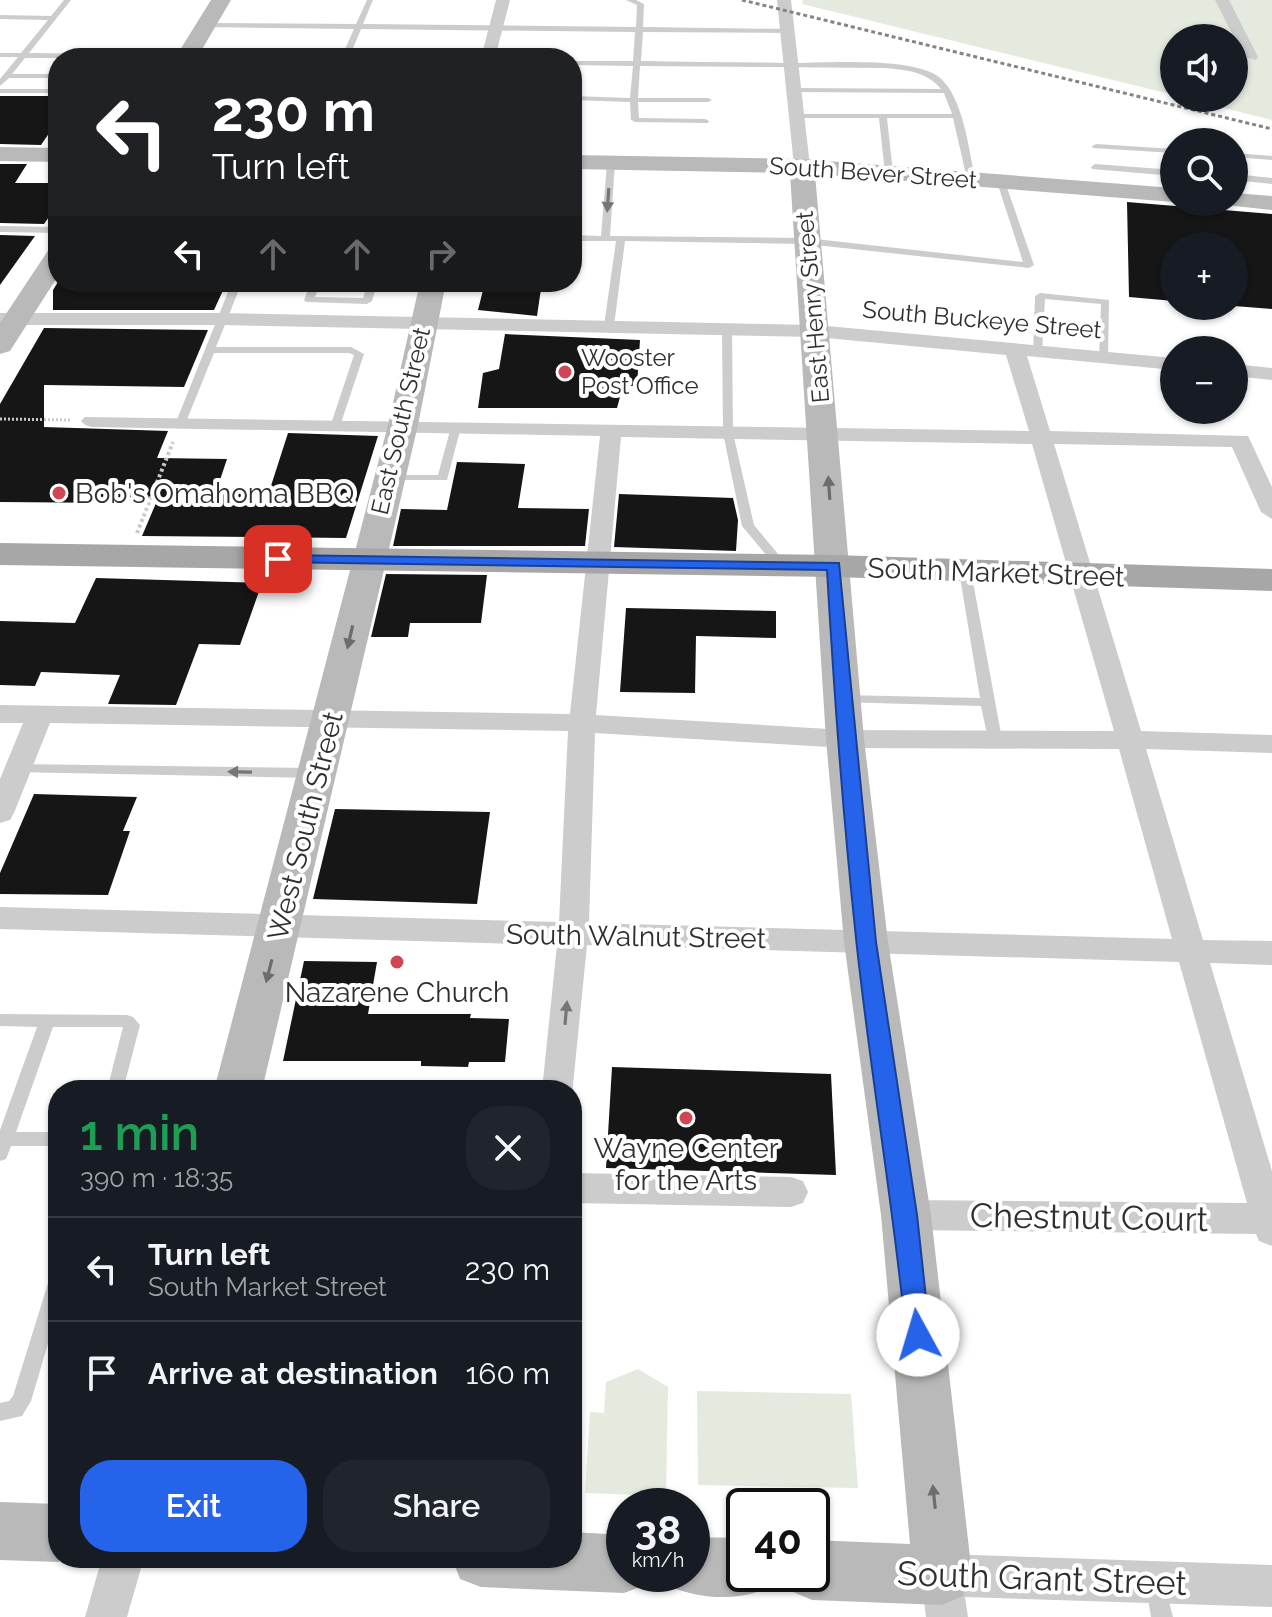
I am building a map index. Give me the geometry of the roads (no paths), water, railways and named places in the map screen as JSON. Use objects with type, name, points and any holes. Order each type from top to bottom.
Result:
[{"type":"main road","name":"South Market Street","points":[[0,554],[834,566],[1085,577],[1272,580]]},
{"type":"street","points":[[192,48],[221,0]]},
{"type":"street","points":[[491,48],[503,0]]},
{"type":"street","name":"East Henry Street","points":[[784,0],[802,166],[806,241],[825,435],[844,719],[866,942],[906,1215],[945,1596]]},
{"type":"street","points":[[1222,0],[1251,57]]},
{"type":"street","points":[[0,154],[48,155]]},
{"type":"street","name":"South Bever Street","points":[[582,162],[802,166],[1160,194]]},
{"type":"street","points":[[1248,201],[1272,203]]},
{"type":"street","points":[[0,345],[8,319],[48,268]]},
{"type":"street","name":"East South Street","points":[[368,561],[403,425],[431,292]]},
{"type":"street","name":"South Buckeye Street","points":[[8,319],[222,319],[816,331],[1160,363]]},
{"type":"street","points":[[1026,351],[1041,437],[1085,577],[1127,740],[1271,1223]]},
{"type":"street","points":[[1248,371],[1272,374]]},
{"type":"street","points":[[92,421],[1240,441],[1272,512]]},
{"type":"street","points":[[559,1080],[573,936],[582,723],[611,431]]},
{"type":"street","name":"West South Street","points":[[241,1080],[368,561]]},
{"type":"street","points":[[0,714],[582,723],[844,719],[995,739],[1272,744]]},
{"type":"street","points":[[0,813],[40,715]]},
{"type":"street","name":"South Walnut Street","points":[[0,918],[1272,953]]},
{"type":"street","points":[[582,1188],[791,1192]]},
{"type":"street","name":"Chestnut Court","points":[[906,1215],[1271,1223]]},
{"type":"street","points":[[0,1531],[48,1533]]},
{"type":"street","points":[[582,1562],[606,1563]]},
{"type":"street","points":[[106,1617],[120,1568]]},
{"type":"street","name":"South Grant Street","points":[[830,1574],[945,1596],[1158,1600],[1272,1586]]},
{"type":"lane","points":[[0,84],[68,0]]},
{"type":"lane","points":[[349,48],[370,0]]},
{"type":"lane","points":[[629,0],[641,4],[635,120],[705,121]]},
{"type":"lane","points":[[0,17],[54,18]]},
{"type":"lane","points":[[206,25],[788,31]]},
{"type":"lane","points":[[0,55],[48,56]]},
{"type":"lane","points":[[582,63],[910,69],[940,81],[956,116],[971,179]]},
{"type":"lane","points":[[7,76],[48,76]]},
{"type":"lane","points":[[794,90],[945,91]]},
{"type":"lane","points":[[0,91],[48,91]]},
{"type":"lane","points":[[582,98],[708,100]]},
{"type":"lane","points":[[797,116],[956,116]]},
{"type":"lane","points":[[883,118],[889,173]]},
{"type":"lane","points":[[1096,146],[1160,150]]},
{"type":"lane","points":[[1248,156],[1272,158]]},
{"type":"lane","points":[[605,238],[611,163]]},
{"type":"lane","points":[[1095,167],[1160,172]]},
{"type":"lane","points":[[1248,178],[1272,181]]},
{"type":"lane","points":[[582,238],[806,241],[1029,265],[1001,182]]},
{"type":"lane","points":[[0,229],[48,230]]},
{"type":"lane","points":[[609,326],[621,238]]},
{"type":"lane","points":[[181,422],[233,292]]},
{"type":"lane","points":[[312,292],[309,300],[367,301],[370,292]]},
{"type":"lane","points":[[1026,351],[1040,296],[1106,302],[1104,357]]},
{"type":"lane","points":[[727,329],[728,433],[748,526],[782,566]]},
{"type":"lane","points":[[210,350],[351,350],[359,354],[336,424]]},
{"type":"lane","points":[[390,478],[443,478],[456,427]]},
{"type":"lane","points":[[965,571],[995,739]]},
{"type":"lane","points":[[844,719],[987,702]]},
{"type":"lane","points":[[18,769],[318,773]]},
{"type":"lane","points":[[0,1020],[127,1021],[132,1025],[118,1080]]},
{"type":"lane","points":[[47,1021],[2,1144],[48,1140]]},
{"type":"lane","points":[[0,1412],[15,1409],[21,1401],[48,1313]]},
{"type":"railway","points":[[742,0],[1272,129]]},
{"type":"place","name":"Wooster Post Office","points":[[565,372]]},
{"type":"place","name":"Bob's Omahoma BBQ","points":[[59,493]]},
{"type":"place","name":"Nazarene Church","points":[[397,962]]},
{"type":"place","name":"Wayne Center for the Arts","points":[[686,1118]]}]
